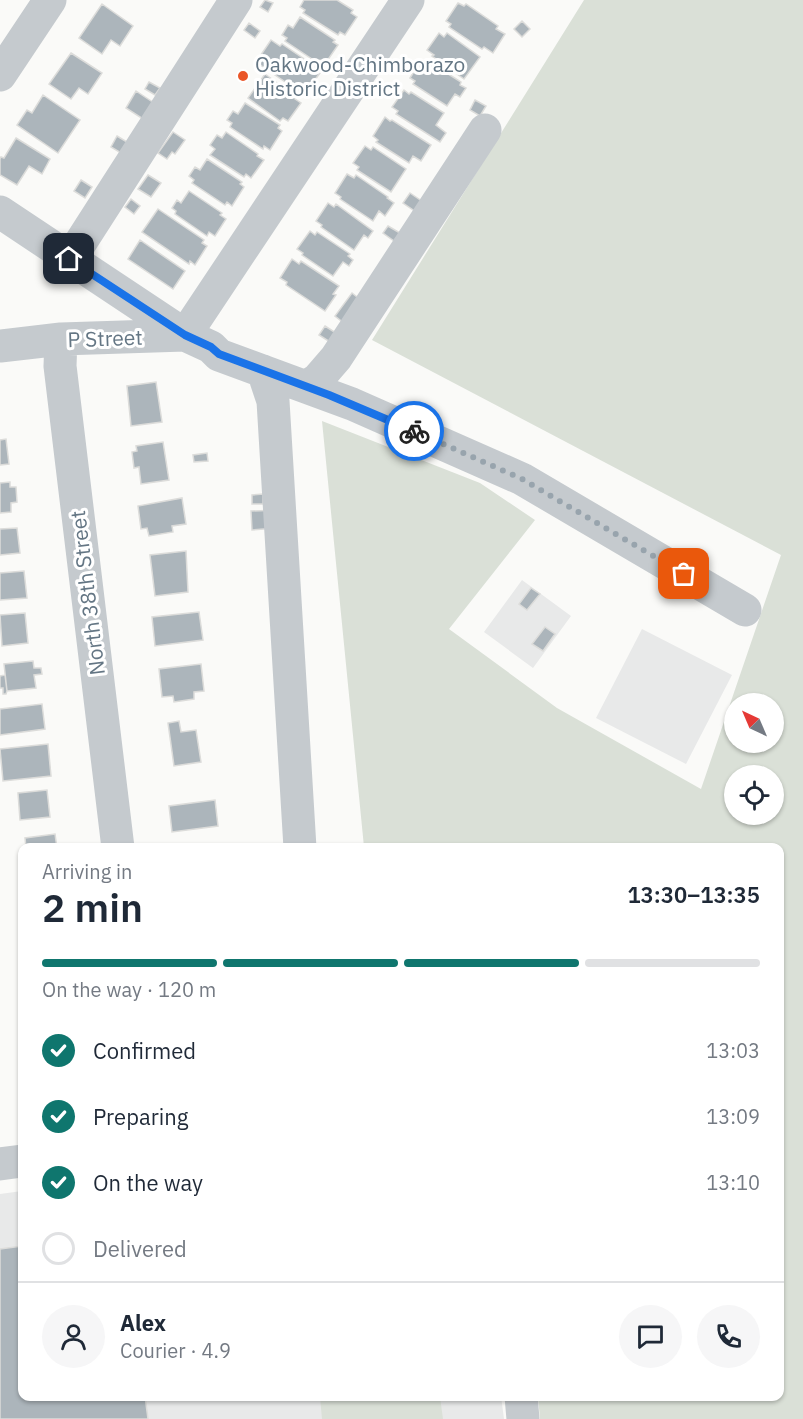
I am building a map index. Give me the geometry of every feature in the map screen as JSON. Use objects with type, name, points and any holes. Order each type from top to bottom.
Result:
[{"type":"street","points":[[0,75],[50,0]]},
{"type":"street","points":[[69,259],[236,0]]},
{"type":"street","points":[[0,212],[185,335],[408,0]]},
{"type":"street","points":[[307,386],[317,380],[336,358],[485,130]]},
{"type":"street","name":"P Street","points":[[0,346],[61,339],[185,335],[211,347],[219,354],[352,404],[522,479],[745,610]]},
{"type":"street","name":"North 38th Street","points":[[61,339],[60,366],[117,843]]},
{"type":"street","points":[[263,371],[273,401],[300,843]]},
{"type":"street","points":[[0,1164],[18,1162]]},
{"type":"street","points":[[521,1401],[523,1419]]},
{"type":"shaded area","points":[[584,0],[803,0],[803,1419],[540,1419],[538,1401],[784,1401],[784,843],[364,843],[322,421],[480,483],[535,520],[449,629],[557,708],[701,789],[724,722],[724,753],[784,753],[784,693],[734,693],[781,555],[372,340]]},
{"type":"shaded area","points":[[522,580],[571,616],[533,668],[484,632]]},
{"type":"shaded area","points":[[642,629],[732,675],[686,764],[596,718]]},
{"type":"shaded area","points":[[18,1192],[18,1401],[502,1401],[504,1419],[0,1419],[0,1194]]},
{"type":"shaded area","points":[[320,1401],[441,1401],[443,1419],[322,1419]]},
{"type":"building","points":[[265,0],[273,3],[268,12],[260,7]]},
{"type":"building","points":[[304,0],[337,0],[353,10],[351,13],[357,17],[345,35],[340,32],[338,35],[303,13],[305,10],[300,7]]},
{"type":"building","points":[[458,3],[464,6],[466,4],[498,26],[496,29],[505,34],[493,53],[484,47],[482,49],[449,27],[451,24],[446,21]]},
{"type":"building","points":[[102,4],[133,26],[120,46],[111,40],[102,54],[79,38]]},
{"type":"building","points":[[300,17],[335,40],[333,42],[338,45],[325,64],[320,60],[318,63],[285,41],[287,38],[282,35],[288,25],[293,28]]},
{"type":"building","points":[[522,21],[530,29],[522,37],[514,29]]},
{"type":"building","points":[[249,23],[260,31],[255,38],[244,30]]},
{"type":"building","points":[[439,33],[444,37],[447,33],[480,57],[464,79],[427,50]]},
{"type":"building","points":[[271,40],[280,46],[282,44],[316,67],[314,70],[320,73],[306,92],[302,89],[300,92],[256,62]]},
{"type":"building","points":[[71,53],[102,73],[88,94],[79,88],[71,99],[49,84]]},
{"type":"building","points":[[421,60],[427,64],[428,61],[461,82],[460,85],[466,88],[460,97],[455,94],[447,106],[413,84],[415,81],[410,78]]},
{"type":"building","points":[[265,74],[297,97],[295,99],[301,103],[288,121],[283,118],[280,121],[248,98]]},
{"type":"building","points":[[149,82],[160,88],[155,95],[145,89]]},
{"type":"building","points":[[404,90],[444,113],[436,125],[446,133],[440,142],[396,114],[398,111],[392,107]]},
{"type":"building","points":[[136,91],[154,103],[143,119],[126,108]]},
{"type":"building","points":[[43,95],[80,120],[58,153],[17,125],[27,110],[32,113]]},
{"type":"building","points":[[475,100],[486,106],[480,116],[470,110]]},
{"type":"building","points":[[245,103],[280,125],[278,128],[282,131],[270,150],[264,146],[263,149],[230,127],[232,123],[227,120],[233,111],[238,114]]},
{"type":"building","points":[[385,117],[431,145],[421,161],[413,156],[409,163],[376,142],[378,140],[373,136]]},
{"type":"building","points":[[173,132],[185,140],[175,154],[172,152],[167,159],[158,153]]},
{"type":"building","points":[[226,132],[264,160],[251,178],[246,174],[244,177],[210,155],[215,149],[210,145],[217,135],[222,138]]},
{"type":"building","points":[[117,136],[127,142],[121,153],[111,147]]},
{"type":"building","points":[[16,138],[50,159],[42,174],[29,166],[17,185],[0,175],[0,159],[4,158]]},
{"type":"building","points":[[365,146],[371,150],[373,147],[406,169],[391,192],[357,170],[359,167],[353,163]]},
{"type":"building","points":[[207,159],[242,182],[240,184],[244,187],[232,206],[227,202],[225,205],[192,183],[194,180],[189,176],[195,167],[200,170]]},
{"type":"building","points":[[347,174],[354,178],[356,175],[394,203],[385,216],[379,211],[373,221],[340,199],[341,197],[335,193]]},
{"type":"building","points":[[148,175],[161,183],[151,197],[138,189]]},
{"type":"building","points":[[81,180],[92,187],[85,198],[74,191]]},
{"type":"building","points":[[189,191],[222,213],[220,215],[226,219],[215,236],[209,232],[207,236],[175,214],[176,211],[172,208],[177,200],[181,203]]},
{"type":"building","points":[[410,193],[426,204],[419,214],[403,203]]},
{"type":"building","points":[[131,199],[140,206],[134,214],[125,207]]},
{"type":"building","points":[[328,203],[334,207],[336,204],[373,231],[368,238],[364,235],[354,250],[316,221]]},
{"type":"building","points":[[158,209],[204,240],[202,243],[207,246],[195,265],[190,261],[189,264],[142,232]]},
{"type":"building","points":[[388,226],[400,233],[394,241],[383,233]]},
{"type":"building","points":[[310,231],[315,235],[317,232],[350,254],[348,256],[353,260],[349,266],[343,262],[333,276],[302,255],[303,253],[297,249]]},
{"type":"building","points":[[140,240],[185,271],[173,289],[128,259]]},
{"type":"building","points":[[292,259],[299,264],[301,261],[339,286],[325,311],[286,285],[287,282],[280,278]]},
{"type":"building","points":[[352,293],[362,301],[345,324],[335,316]]},
{"type":"building","points":[[325,326],[336,333],[330,342],[319,335]]},
{"type":"building","points":[[156,382],[162,422],[131,426],[127,386]]},
{"type":"building","points":[[6,439],[9,464],[0,465],[0,440]]},
{"type":"building","points":[[163,442],[169,480],[141,484],[139,467],[134,468],[132,452],[137,451],[136,446]]},
{"type":"building","points":[[207,453],[208,461],[194,462],[193,455]]},
{"type":"building","points":[[10,482],[10,487],[16,487],[17,502],[11,503],[11,512],[0,513],[0,483]]},
{"type":"building","points":[[263,494],[263,504],[252,504],[252,495]]},
{"type":"building","points":[[182,498],[186,524],[172,526],[173,532],[149,536],[147,528],[141,529],[138,506]]},
{"type":"building","points":[[278,510],[277,528],[252,530],[251,511]]},
{"type":"building","points":[[17,528],[20,553],[0,555],[0,529]]},
{"type":"building","points":[[186,551],[188,592],[155,596],[150,555]]},
{"type":"building","points":[[24,571],[27,598],[0,600],[0,573]]},
{"type":"building","points":[[531,588],[540,594],[527,610],[519,604]]},
{"type":"building","points":[[199,612],[203,640],[155,646],[152,617]]},
{"type":"building","points":[[25,613],[28,643],[2,646],[0,615]]},
{"type":"building","points":[[545,627],[555,634],[543,651],[532,644]]},
{"type":"building","points":[[33,661],[34,668],[41,668],[42,674],[34,675],[36,688],[7,691],[4,664]]},
{"type":"building","points":[[201,664],[204,691],[194,692],[194,699],[174,702],[173,696],[162,697],[159,669]]},
{"type":"building","points":[[5,675],[7,691],[3,694],[3,688],[0,688],[0,676]]},
{"type":"building","points":[[42,704],[45,729],[0,735],[0,709]]},
{"type":"building","points":[[179,721],[181,732],[196,730],[201,762],[174,766],[168,723]]},
{"type":"building","points":[[48,744],[51,776],[3,781],[0,749]]},
{"type":"building","points":[[47,790],[50,817],[20,820],[18,793]]},
{"type":"building","points":[[215,800],[218,826],[172,832],[169,806]]},
{"type":"building","points":[[55,834],[56,843],[26,843],[25,838]]},
{"type":"building","points":[[18,1247],[18,1401],[146,1401],[148,1419],[0,1419],[0,1249]]},
{"type":"way so far","points":[[414,431],[522,479],[684,574]]},
{"type":"place","name":"Oakwood-Chimborazo Historic District","points":[[243,76]]},
{"type":"route","points":[[69,259],[185,335],[211,347],[219,354],[352,404],[414,431]]}]
